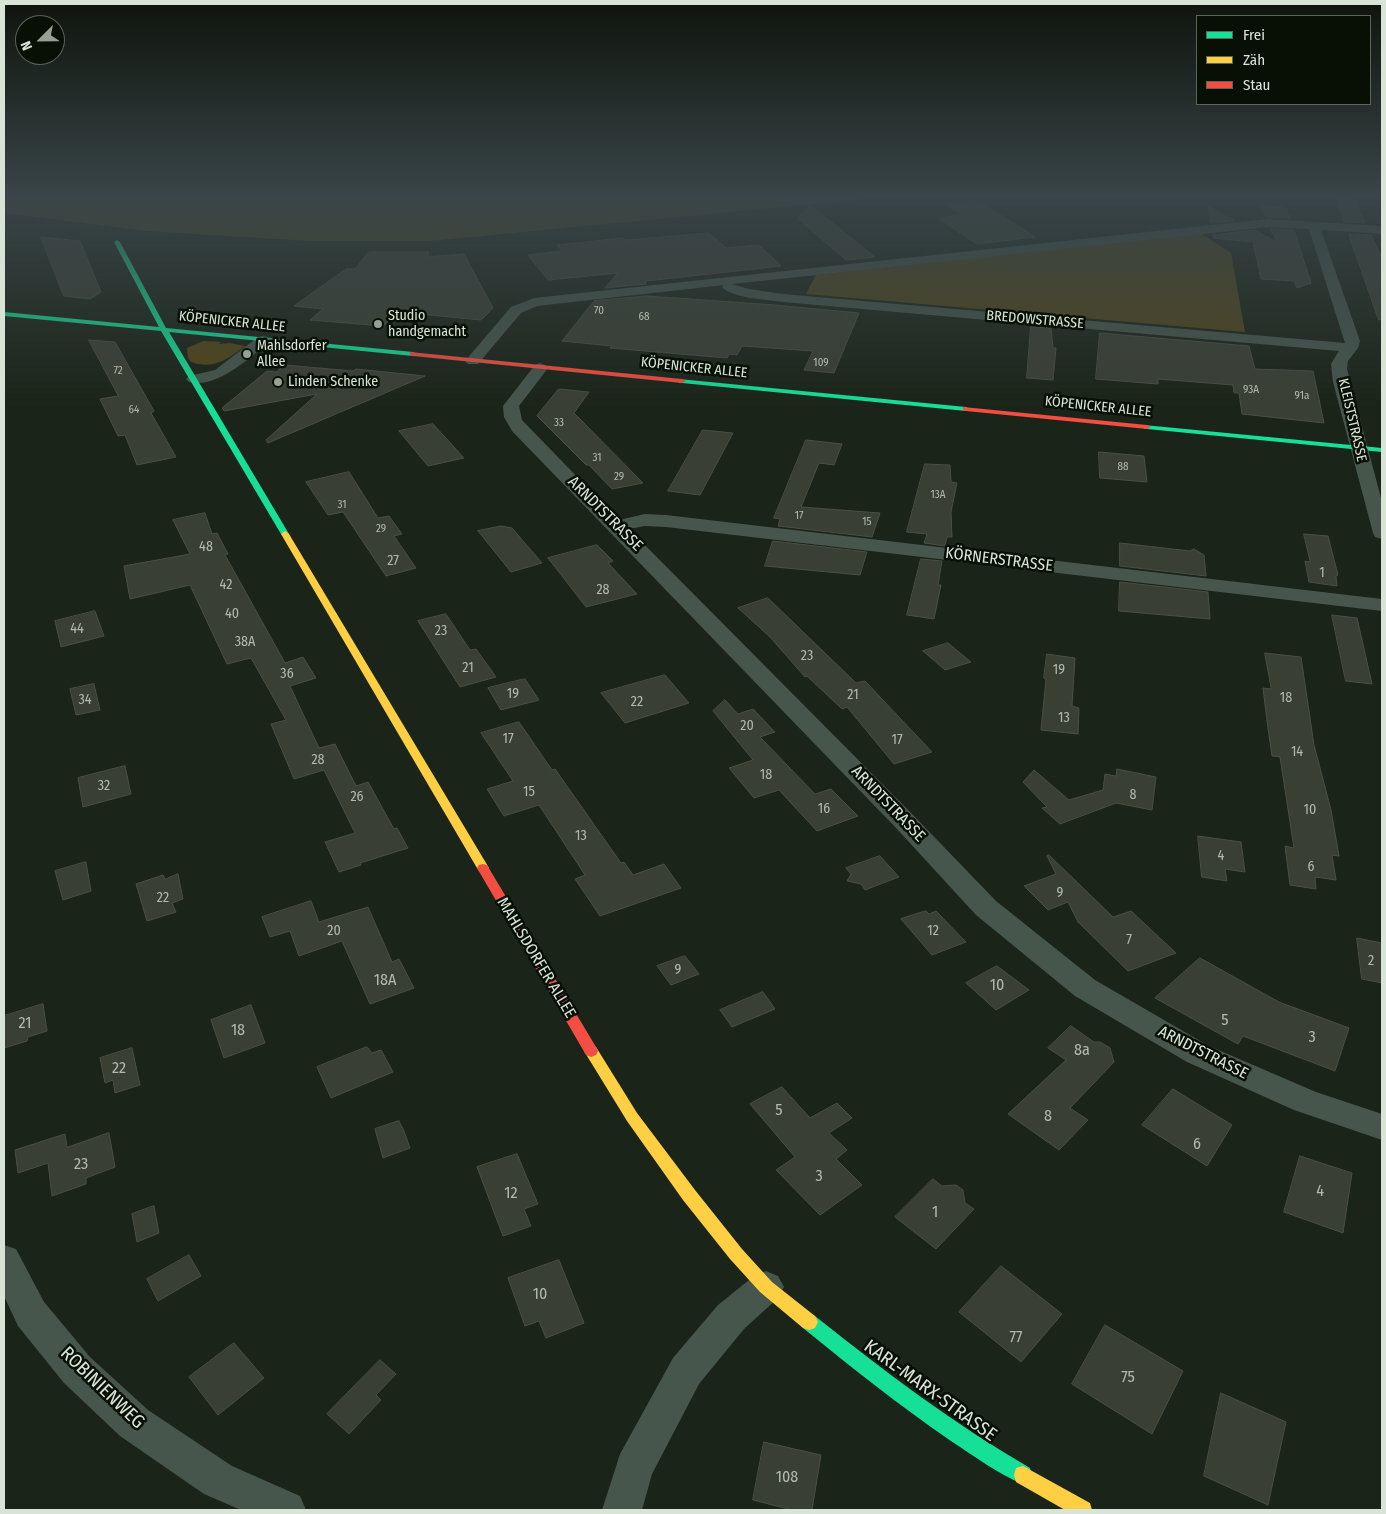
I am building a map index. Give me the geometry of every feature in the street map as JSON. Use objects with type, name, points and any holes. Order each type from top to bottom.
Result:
[{"type":"street","name":"MAHLSDORFER ALLEE","points":[[131,268],[164,330],[605,1074],[688,1195],[736,1254],[766,1286]]},
{"type":"street","points":[[473,361],[516,310],[523,305],[552,299],[853,268]]},
{"type":"street","points":[[1329,268],[1353,341],[1351,348]]},
{"type":"street","name":"BREDOWSTRASSE","points":[[723,282],[729,287],[747,293],[784,298],[1351,348]]},
{"type":"street","name":"KÖPENICKER ALLEE","points":[[4,314],[1382,450]]},
{"type":"street","points":[[194,379],[220,373],[263,340]]},
{"type":"street","name":"KLEISTSTRASSE","points":[[1351,348],[1339,364],[1357,448],[1382,533]]},
{"type":"street","name":"ARNDTSTRASSE","points":[[540,368],[511,406],[513,420],[906,823],[986,908],[1085,988],[1198,1054],[1306,1100],[1382,1127]]},
{"type":"street","name":"KÖRNERSTRASSE","points":[[616,526],[645,520],[666,521],[1382,605]]},
{"type":"street","name":"ROBINIENWEG","points":[[4,1260],[31,1314],[77,1370],[134,1423],[218,1480],[286,1510]]},
{"type":"street","points":[[622,1510],[634,1468],[686,1371],[731,1317],[766,1286]]},
{"type":"street","name":"KARL-MARX-STRASSE","points":[[766,1286],[881,1380],[991,1457],[1083,1510]]},
{"type":"shaded area","points":[[883,268],[1234,268],[1245,332],[806,294],[816,275]]},
{"type":"shaded area","points":[[203,341],[245,346],[227,359],[214,364],[207,365],[191,362],[188,358],[187,348]]},
{"type":"building","points":[[53,268],[91,268],[101,292],[90,299],[64,296]]},
{"type":"building","points":[[471,268],[493,308],[481,320],[399,312],[383,326],[310,320],[323,309],[294,306],[346,269]]},
{"type":"building","points":[[538,268],[766,268],[646,281],[646,284],[605,288],[618,273],[548,280]]},
{"type":"building","points":[[1259,268],[1306,268],[1311,283],[1297,288],[1294,281],[1261,279]]},
{"type":"building","points":[[1361,268],[1382,268],[1382,319],[1379,320]]},
{"type":"building","points":[[647,296],[859,313],[834,373],[804,370],[813,351],[742,346],[737,355],[729,354],[727,358],[610,348],[612,346],[562,341],[594,301]]},
{"type":"building","points":[[1031,327],[1051,328],[1053,348],[1056,348],[1053,380],[1027,378]]},
{"type":"building","points":[[1100,333],[1249,346],[1255,369],[1313,371],[1324,423],[1242,414],[1239,393],[1234,393],[1233,385],[1158,379],[1158,384],[1096,379]]},
{"type":"building","points":[[89,340],[115,342],[154,411],[151,413],[176,457],[137,465],[125,435],[118,436],[100,399],[118,396]]},
{"type":"building","points":[[285,365],[353,371],[356,369],[425,376],[268,443],[266,440],[317,394],[224,411],[222,408],[267,371],[276,372]]},
{"type":"building","points":[[559,389],[589,392],[574,413],[643,483],[612,489],[537,416]]},
{"type":"building","points":[[433,424],[464,458],[428,466],[399,431]]},
{"type":"building","points":[[703,430],[733,433],[700,495],[668,491]]},
{"type":"building","points":[[806,440],[842,444],[834,465],[819,463],[801,507],[880,513],[872,537],[778,526],[780,519],[774,518]]},
{"type":"building","points":[[1099,452],[1144,456],[1147,482],[1100,478]]},
{"type":"building","points":[[925,464],[950,465],[951,482],[957,483],[951,512],[952,537],[947,537],[945,546],[924,543],[927,534],[907,532]]},
{"type":"building","points":[[349,472],[378,518],[389,516],[402,534],[394,536],[416,568],[386,576],[343,512],[328,515],[306,482]]},
{"type":"building","points":[[205,513],[212,534],[217,533],[228,554],[225,555],[285,663],[303,657],[316,678],[290,686],[319,748],[335,744],[356,786],[368,782],[394,829],[397,828],[408,848],[360,863],[361,865],[339,872],[325,842],[355,833],[324,770],[294,779],[271,724],[286,720],[251,658],[227,664],[190,585],[130,599],[124,566],[190,554],[173,520]]},
{"type":"building","points":[[501,526],[512,528],[542,563],[511,572],[478,531]]},
{"type":"building","points":[[1304,534],[1328,536],[1338,575],[1336,576],[1337,586],[1309,582],[1305,561],[1310,562]]},
{"type":"building","points":[[773,541],[867,552],[860,575],[765,566]]},
{"type":"building","points":[[1120,543],[1190,551],[1194,549],[1204,555],[1206,576],[1120,566]]},
{"type":"building","points":[[597,545],[613,561],[608,563],[637,594],[586,607],[548,558]]},
{"type":"building","points":[[921,559],[942,561],[938,585],[941,585],[934,619],[907,615]]},
{"type":"building","points":[[1120,582],[1208,592],[1210,619],[1119,611]]},
{"type":"building","points":[[768,598],[856,683],[865,681],[932,752],[894,764],[847,707],[842,709],[807,676],[805,677],[770,637],[738,608]]},
{"type":"building","points":[[95,611],[104,636],[61,647],[55,621]]},
{"type":"building","points":[[446,614],[470,650],[476,649],[496,677],[460,687],[418,621]]},
{"type":"building","points":[[1332,615],[1357,618],[1372,684],[1346,681]]},
{"type":"building","points":[[948,643],[971,662],[945,670],[923,651]]},
{"type":"building","points":[[1265,653],[1301,657],[1314,745],[1331,810],[1339,856],[1332,855],[1336,880],[1315,877],[1316,889],[1290,885],[1285,846],[1294,848],[1280,757],[1272,756],[1263,688],[1271,689]]},
{"type":"building","points":[[1047,654],[1075,658],[1072,706],[1079,708],[1078,734],[1041,730]]},
{"type":"building","points":[[665,675],[689,703],[625,723],[601,693]]},
{"type":"building","points":[[525,679],[539,700],[501,710],[488,688]]},
{"type":"building","points":[[94,684],[100,710],[76,715],[70,689]]},
{"type":"building","points":[[725,700],[738,714],[753,709],[775,732],[760,737],[815,794],[831,789],[858,816],[817,831],[779,790],[754,798],[729,768],[753,760],[713,711]]},
{"type":"building","points":[[519,722],[552,770],[555,769],[621,863],[624,862],[633,875],[664,864],[681,888],[600,916],[575,879],[585,875],[539,805],[504,816],[487,789],[513,781],[481,733]]},
{"type":"building","points":[[125,766],[131,794],[83,807],[78,778]]},
{"type":"building","points":[[1117,769],[1156,777],[1152,810],[1116,803],[1060,824],[1042,808],[1047,807],[1023,782],[1034,770],[1069,800],[1103,790],[1105,774],[1116,776]]},
{"type":"building","points":[[1198,836],[1241,842],[1245,872],[1225,869],[1227,881],[1202,877]]},
{"type":"building","points":[[1049,855],[1113,917],[1131,911],[1176,953],[1128,971],[1078,922],[1068,902],[1048,910],[1024,886],[1056,874],[1047,856]]},
{"type":"building","points":[[880,856],[899,877],[865,890],[861,884],[847,881],[851,874],[846,868]]},
{"type":"building","points":[[86,862],[91,891],[63,900],[55,871]]},
{"type":"building","points":[[178,874],[183,899],[172,903],[176,912],[147,921],[136,884],[163,875],[165,879]]},
{"type":"building","points":[[311,901],[319,922],[368,907],[392,962],[399,959],[414,988],[370,1004],[342,941],[299,956],[290,931],[270,937],[262,917]]},
{"type":"building","points":[[926,911],[929,914],[936,911],[966,942],[932,955],[901,919]]},
{"type":"building","points":[[1357,938],[1382,943],[1382,983],[1362,979]]},
{"type":"building","points":[[685,956],[699,974],[671,985],[657,966]]},
{"type":"building","points":[[1200,958],[1279,1002],[1349,1028],[1335,1071],[1243,1036],[1238,1044],[1155,998]]},
{"type":"building","points":[[997,966],[1029,990],[996,1010],[966,983]]},
{"type":"building","points":[[763,992],[775,1009],[732,1027],[720,1010]]},
{"type":"building","points":[[43,1004],[47,1031],[28,1037],[27,1041],[4,1048],[4,1016]]},
{"type":"building","points":[[251,1005],[265,1043],[224,1058],[211,1020]]},
{"type":"building","points":[[1071,1026],[1094,1042],[1100,1042],[1110,1048],[1114,1062],[1070,1108],[1088,1120],[1059,1150],[1008,1114],[1066,1060],[1048,1048]]},
{"type":"building","points":[[367,1047],[372,1053],[381,1050],[393,1072],[331,1098],[317,1067]]},
{"type":"building","points":[[132,1048],[140,1085],[115,1093],[113,1080],[105,1083],[100,1058]]},
{"type":"building","points":[[782,1087],[810,1118],[837,1103],[852,1118],[829,1133],[847,1150],[836,1159],[862,1185],[820,1215],[776,1170],[795,1157],[750,1104]]},
{"type":"building","points":[[1173,1089],[1232,1125],[1207,1166],[1142,1125]]},
{"type":"building","points":[[399,1121],[410,1148],[383,1158],[375,1129]]},
{"type":"building","points":[[109,1133],[115,1167],[86,1178],[86,1184],[52,1196],[48,1163],[18,1173],[15,1150],[65,1134],[67,1147]]},
{"type":"building","points":[[517,1154],[538,1204],[524,1209],[531,1226],[503,1236],[477,1167]]},
{"type":"building","points":[[1300,1156],[1352,1173],[1343,1233],[1284,1212]]},
{"type":"building","points":[[933,1179],[942,1186],[956,1185],[963,1190],[965,1203],[974,1209],[936,1249],[895,1217]]},
{"type":"building","points":[[154,1206],[159,1233],[137,1242],[132,1214]]},
{"type":"building","points":[[189,1255],[201,1276],[158,1301],[147,1279]]},
{"type":"building","points":[[559,1260],[584,1323],[546,1338],[539,1321],[525,1326],[508,1278]]},
{"type":"building","points":[[1001,1266],[1062,1314],[1021,1362],[959,1312]]},
{"type":"building","points":[[1105,1325],[1183,1371],[1152,1434],[1072,1384]]},
{"type":"building","points":[[234,1343],[264,1378],[218,1415],[189,1377]]},
{"type":"building","points":[[380,1360],[396,1374],[376,1395],[381,1400],[349,1434],[327,1414]]},
{"type":"building","points":[[1221,1393],[1286,1422],[1268,1505],[1204,1476]]},
{"type":"building","points":[[764,1442],[821,1455],[812,1510],[792,1510],[753,1500]]},
{"type":"traffic: fast","points":[[131,268],[164,330],[285,534]]},
{"type":"traffic: fast","points":[[4,314],[413,354]]},
{"type":"traffic: fast","points":[[682,381],[966,409]]},
{"type":"traffic: fast","points":[[1147,427],[1382,450]]},
{"type":"traffic: fast","points":[[809,1322],[940,1422],[1023,1475]]},
{"type":"traffic: slow","points":[[285,534],[483,868]]},
{"type":"traffic: slow","points":[[591,1051],[632,1117],[689,1195],[736,1254],[766,1287],[809,1322]]},
{"type":"traffic: slow","points":[[1023,1475],[1083,1510]]},
{"type":"traffic: jam","points":[[413,354],[682,381]]},
{"type":"traffic: jam","points":[[966,409],[1147,427]]},
{"type":"traffic: jam","points":[[483,868],[591,1051]]},
{"type":"place","name":"Studio handgemacht","points":[[378,324]]},
{"type":"place","name":"Mahlsdorfer Allee","points":[[247,354]]},
{"type":"place","name":"Linden Schenke","points":[[278,382]]}]
